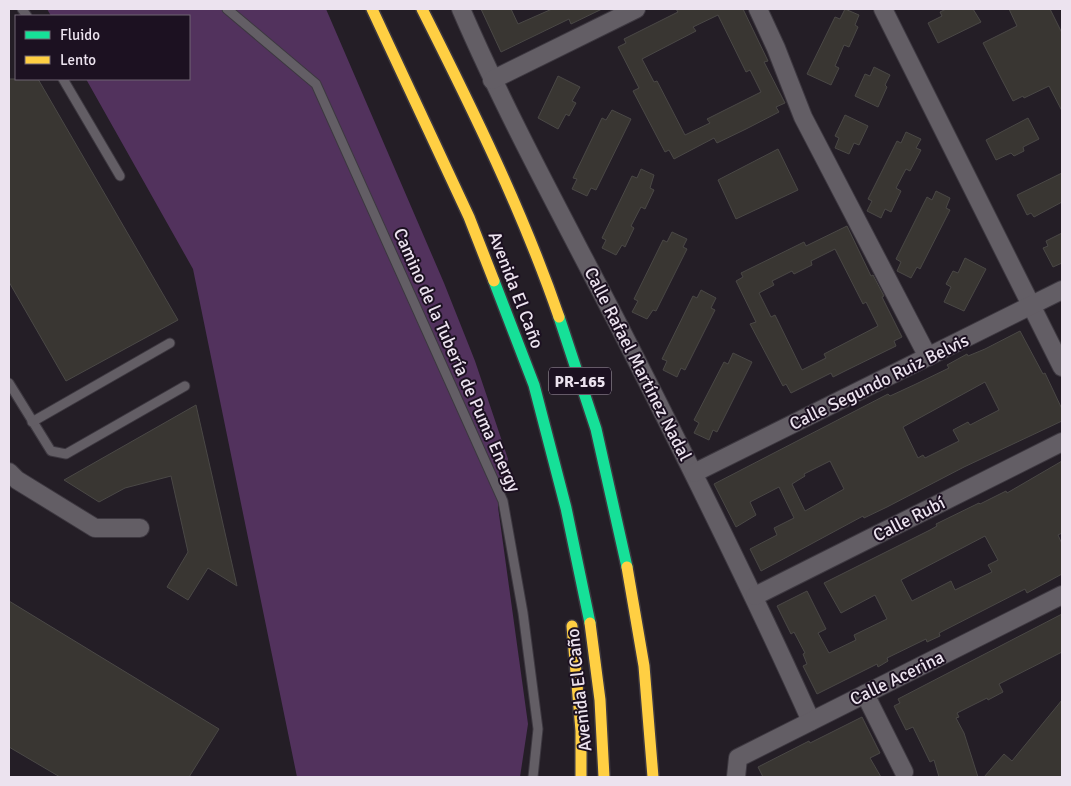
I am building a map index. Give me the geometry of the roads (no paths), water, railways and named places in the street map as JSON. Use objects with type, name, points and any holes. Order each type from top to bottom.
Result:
[{"type":"highway","name":"Avenida El Caño","points":[[372,9],[465,208],[511,321],[534,385],[566,508],[591,628],[600,700],[604,777]]},
{"type":"highway","name":"Avenida El Caño","points":[[422,9],[467,98],[546,280],[596,430],[633,593],[644,666],[653,777]]},
{"type":"highway","points":[[566,508],[567,577]]},
{"type":"highway","points":[[571,614],[581,731],[581,777]]},
{"type":"highway","points":[[652,748],[658,777]]},
{"type":"street","name":"Calle Rafael Martínez Nadal","points":[[461,9],[492,80],[694,473],[755,596],[811,721]]},
{"type":"street","points":[[492,80],[607,15],[636,9]]},
{"type":"street","points":[[758,9],[776,48],[803,117],[928,357]]},
{"type":"street","points":[[883,9],[1062,367]]},
{"type":"street","name":"Calle Segundo Ruiz Belvis","points":[[694,473],[1062,290]]},
{"type":"street","name":"Calle Rubí","points":[[755,596],[1062,442]]},
{"type":"street","points":[[9,472],[17,480],[95,528],[140,528]]},
{"type":"street","name":"Calle Acerina","points":[[737,771],[738,758],[1062,595]]},
{"type":"street","points":[[865,694],[904,772]]},
{"type":"lane","name":"Camino de la Tubería de Puma Energy","points":[[227,9],[316,84],[503,500],[523,613],[538,729],[533,777]]},
{"type":"lane","points":[[64,80],[120,176]]},
{"type":"lane","points":[[32,422],[170,343]]},
{"type":"lane","points":[[9,383],[51,451],[66,454],[185,386]]}]
